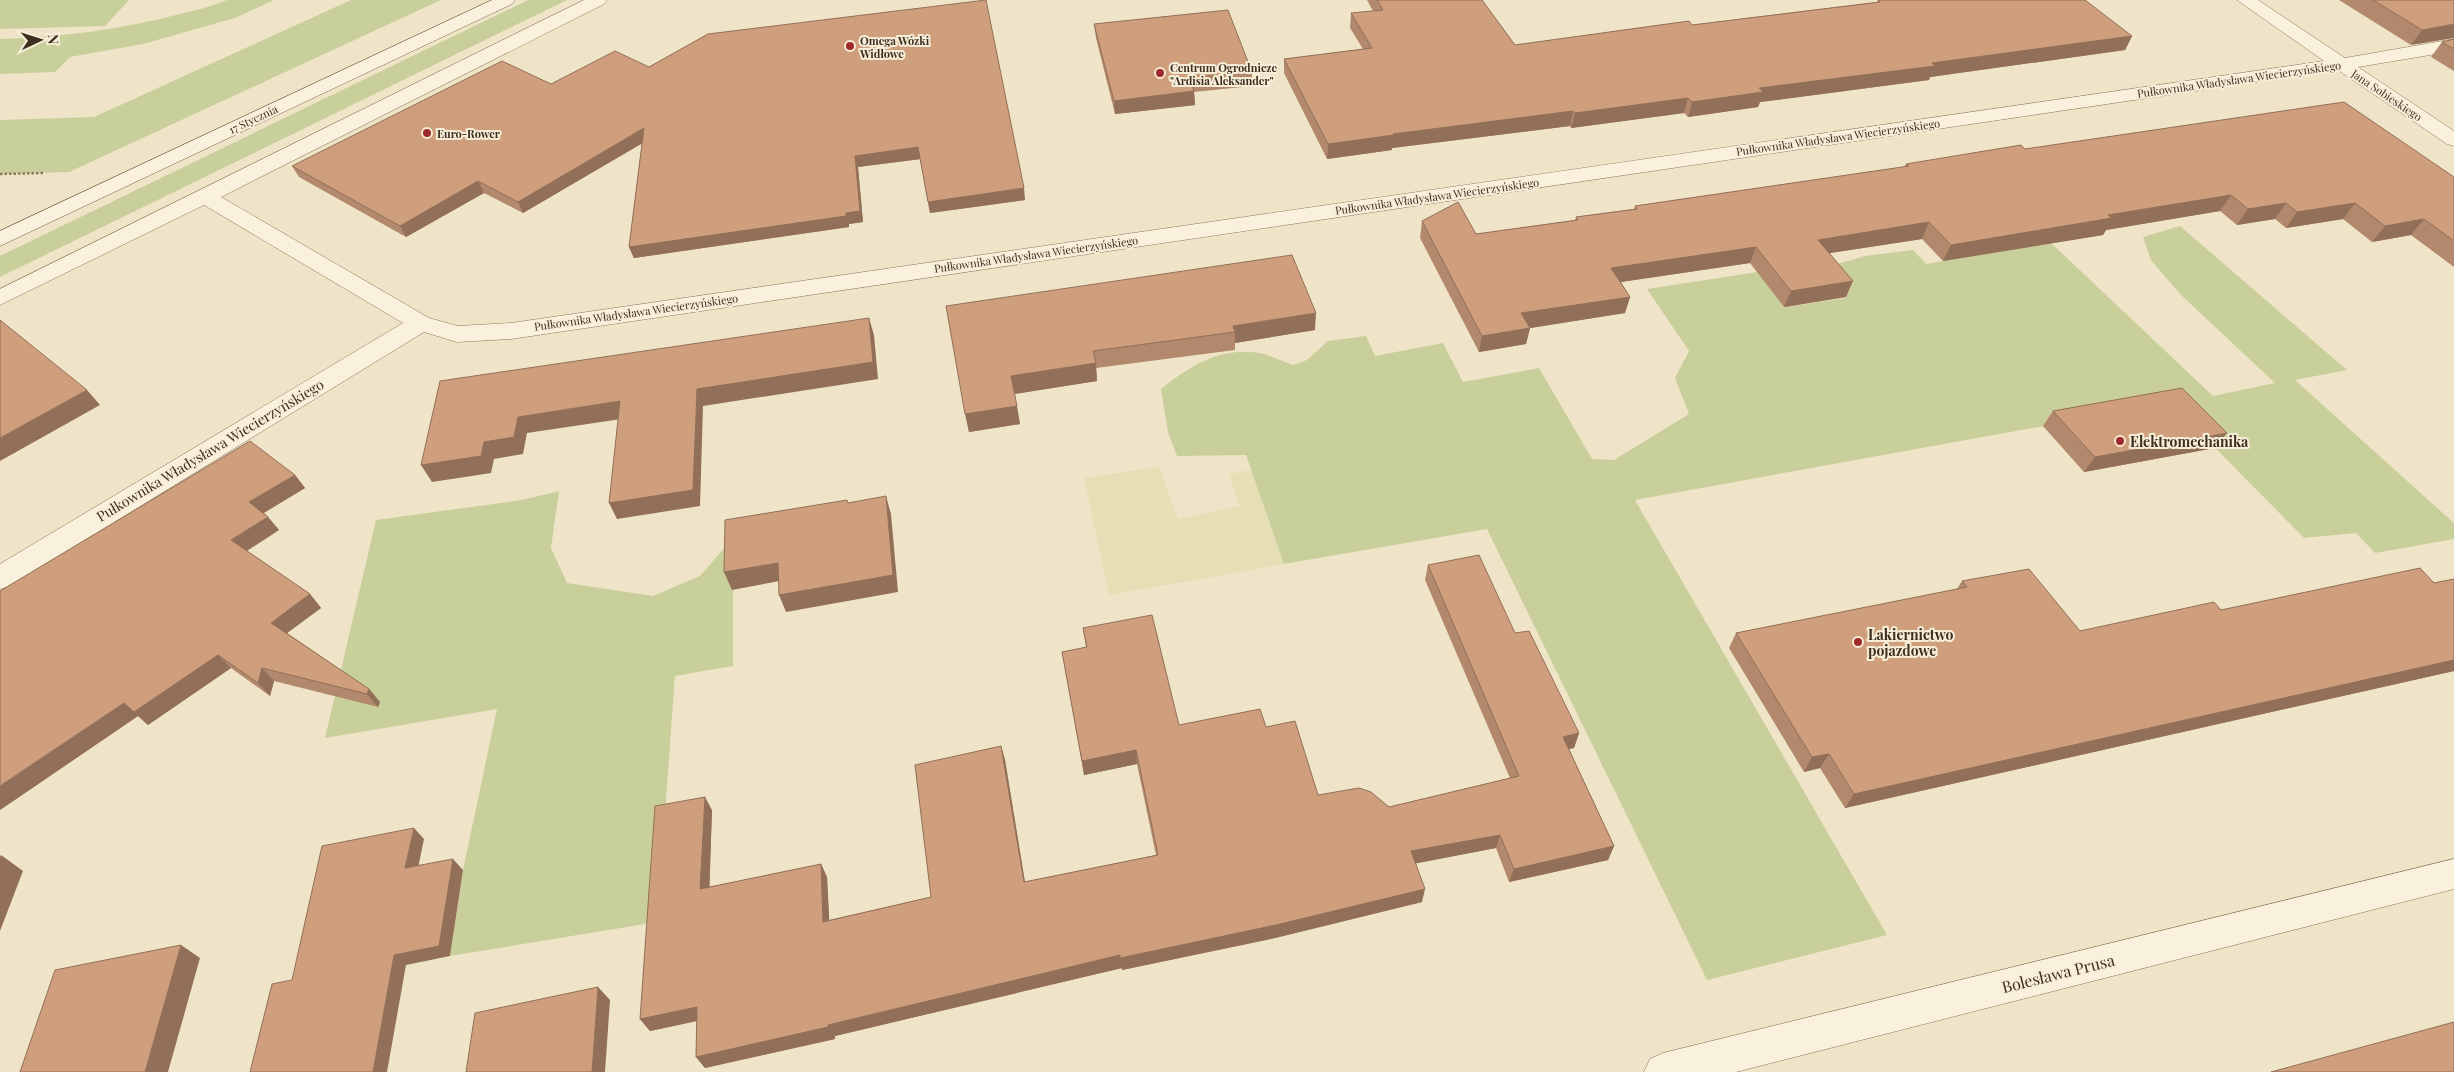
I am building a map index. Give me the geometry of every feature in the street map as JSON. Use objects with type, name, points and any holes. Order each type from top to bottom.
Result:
[{"type":"street","name":"17 Stycznia","points":[[0,239],[506,0]]},
{"type":"street","points":[[0,298],[598,0]]},
{"type":"street","name":"Jana Sobieskiego","points":[[2246,0],[2454,140]]},
{"type":"street","name":"Pułkownika Władysława Wiecierzyńskiego","points":[[206,197],[421,322],[457,334],[511,330],[2342,64],[2454,45]]},
{"type":"street","name":"Pułkownika Władysława Wiecierzyńskiego","points":[[0,578],[421,322]]},
{"type":"street","name":"Bolesława Prusa","points":[[1663,1072],[2454,874]]},
{"type":"shaded area","points":[[1159,467],[1178,519],[1240,506],[1229,474],[1251,470],[1284,564],[1109,595],[1084,478]]},
{"type":"green space","points":[[0,0],[129,0],[105,26],[0,29]]},
{"type":"green space","points":[[227,0],[274,0],[235,18],[143,44],[70,57],[55,72],[0,74],[0,39],[45,37],[111,29],[189,12]]},
{"type":"green space","points":[[351,0],[441,0],[69,172],[0,174],[0,120],[94,117]]},
{"type":"green space","points":[[528,0],[567,0],[0,277],[0,256]]},
{"type":"green space","points":[[2180,226],[2347,370],[2295,380],[2454,523],[2454,539],[2375,553],[2356,533],[2304,538],[2171,403],[1635,500],[1887,935],[1707,980],[1487,529],[1284,564],[1246,455],[1177,456],[1168,432],[1161,389],[1184,372],[1208,359],[1235,352],[1249,352],[1264,354],[1293,365],[1307,360],[1328,341],[1366,336],[1375,356],[1443,343],[1463,382],[1539,368],[1592,459],[1614,460],[1689,414],[1675,378],[1689,351],[1647,289],[1758,272],[1784,307],[1846,298],[1824,268],[1865,256],[1913,250],[1926,264],[2050,242],[2213,396],[2275,383],[2180,294],[2151,260],[2143,237]]},
{"type":"green space","points":[[559,491],[551,548],[567,583],[653,596],[700,576],[733,538],[733,666],[675,676],[657,922],[450,956],[463,870],[497,709],[325,738],[376,520],[522,500]]},
{"type":"building","points":[[986,0],[1024,188],[928,202],[918,147],[855,156],[860,211],[846,213],[846,216],[629,247],[644,128],[518,202],[478,181],[400,226],[292,166],[502,61],[551,84],[615,51],[649,67],[708,34]]},
{"type":"building","points":[[1377,0],[1482,0],[1515,45],[1689,21],[1692,25],[1880,2],[1878,0],[2085,0],[2132,36],[1932,63],[1935,66],[1759,88],[1763,92],[1692,102],[1688,98],[1575,113],[1573,111],[1328,144],[1284,59],[1372,48],[1351,13],[1383,10]]},
{"type":"building","points":[[2373,0],[2454,0],[2454,24],[2422,30]]},
{"type":"building","points":[[1228,10],[1252,72],[1189,78],[1194,91],[1114,101],[1094,24]]},
{"type":"building","points":[[2454,39],[2454,49],[2442,42]]},
{"type":"building","points":[[2344,102],[2454,177],[2454,241],[2424,219],[2385,226],[2355,203],[2297,212],[2286,203],[2248,209],[2231,195],[2108,215],[2112,218],[1951,245],[1929,222],[1818,240],[1853,281],[1791,291],[1756,247],[1611,268],[1630,297],[1521,313],[1530,328],[1482,336],[1422,221],[1458,202],[1476,234],[1578,220],[1576,217],[1637,209],[1635,206],[1909,166],[1906,164],[2021,145],[2025,149]]},
{"type":"building","points":[[1292,255],[1316,313],[1233,326],[1235,332],[1093,351],[1096,363],[1011,376],[1017,406],[965,414],[946,306]]},
{"type":"building","points":[[869,318],[873,362],[697,389],[693,490],[609,503],[620,401],[518,417],[514,437],[484,442],[481,456],[421,465],[440,381]]},
{"type":"building","points":[[0,320],[87,390],[0,438]]},
{"type":"building","points":[[2182,388],[2227,433],[2095,457],[2053,411]]},
{"type":"building","points":[[250,441],[295,475],[249,502],[268,517],[231,540],[310,594],[271,623],[369,689],[367,694],[262,668],[258,683],[218,655],[134,712],[124,703],[0,786],[0,591]]},
{"type":"building","points":[[886,496],[893,575],[779,595],[778,563],[724,572],[725,520],[847,500],[848,503]]},
{"type":"building","points":[[1479,555],[1515,633],[1529,631],[1579,733],[1563,737],[1614,846],[1514,869],[1500,835],[1411,851],[1425,889],[1276,925],[1120,958],[1120,955],[828,1025],[828,1027],[696,1057],[697,1007],[640,1019],[655,806],[705,797],[700,889],[821,864],[823,922],[931,897],[915,765],[1001,746],[1024,882],[1158,855],[1136,750],[1082,761],[1062,652],[1087,647],[1083,628],[1152,615],[1179,725],[1260,709],[1266,727],[1295,721],[1318,795],[1359,788],[1371,792],[1389,807],[1519,776],[1428,565]]},
{"type":"building","points":[[2420,568],[2434,583],[2454,579],[2454,660],[1854,794],[1829,754],[1812,757],[1736,633],[1967,587],[1962,581],[2029,569],[2080,631],[2214,602],[2221,610]]},
{"type":"building","points":[[414,828],[405,868],[453,859],[439,946],[394,955],[373,1072],[250,1072],[272,984],[292,980],[322,846]]},
{"type":"building","points":[[181,945],[145,1072],[20,1072],[55,970]]},
{"type":"building","points":[[598,987],[592,1072],[466,1072],[475,1013]]},
{"type":"building","points":[[2454,1022],[2454,1072],[2271,1072]]},
{"type":"place","name":"Omega Wózki Widłowe","points":[[850,46]]},
{"type":"place","name":"Centrum Ogrodnicze \"Ardisia Aleksander\"","points":[[1160,73]]},
{"type":"place","name":"Euro-Rower","points":[[427,133]]},
{"type":"place","name":"Elektromechanika","points":[[2120,441]]},
{"type":"place","name":"Lakiernictwo pojazdowe","points":[[1858,642]]}]
